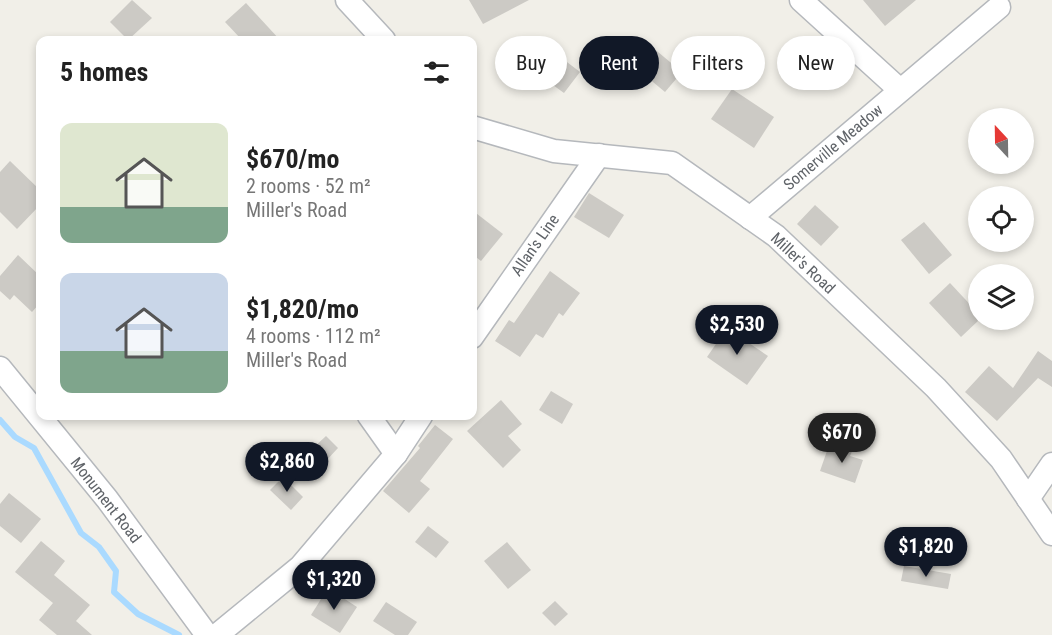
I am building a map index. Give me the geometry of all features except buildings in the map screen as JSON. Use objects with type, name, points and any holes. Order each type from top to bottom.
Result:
[{"type":"street","points":[[347,0],[380,36]]},
{"type":"street","points":[[801,0],[900,90]]},
{"type":"street","name":"Somerville Meadow","points":[[750,218],[999,7]]},
{"type":"street","name":"Miller's Road","points":[[477,128],[554,151],[672,163],[776,236],[936,388],[1001,459],[1052,534]]},
{"type":"street","name":"Allan's Line","points":[[477,330],[599,155]]},
{"type":"street","name":"Monument Road","points":[[0,368],[35,399]]},
{"type":"street","name":"Monument Road","points":[[50,420],[207,635]]},
{"type":"street","points":[[372,420],[396,454]]},
{"type":"street","points":[[217,635],[300,567],[396,454],[418,420]]},
{"type":"street","points":[[1028,499],[1052,464]]},
{"type":"waterway","points":[[0,420],[15,437],[34,448],[81,533],[99,547],[116,571],[114,592],[138,614],[179,635]]}]
